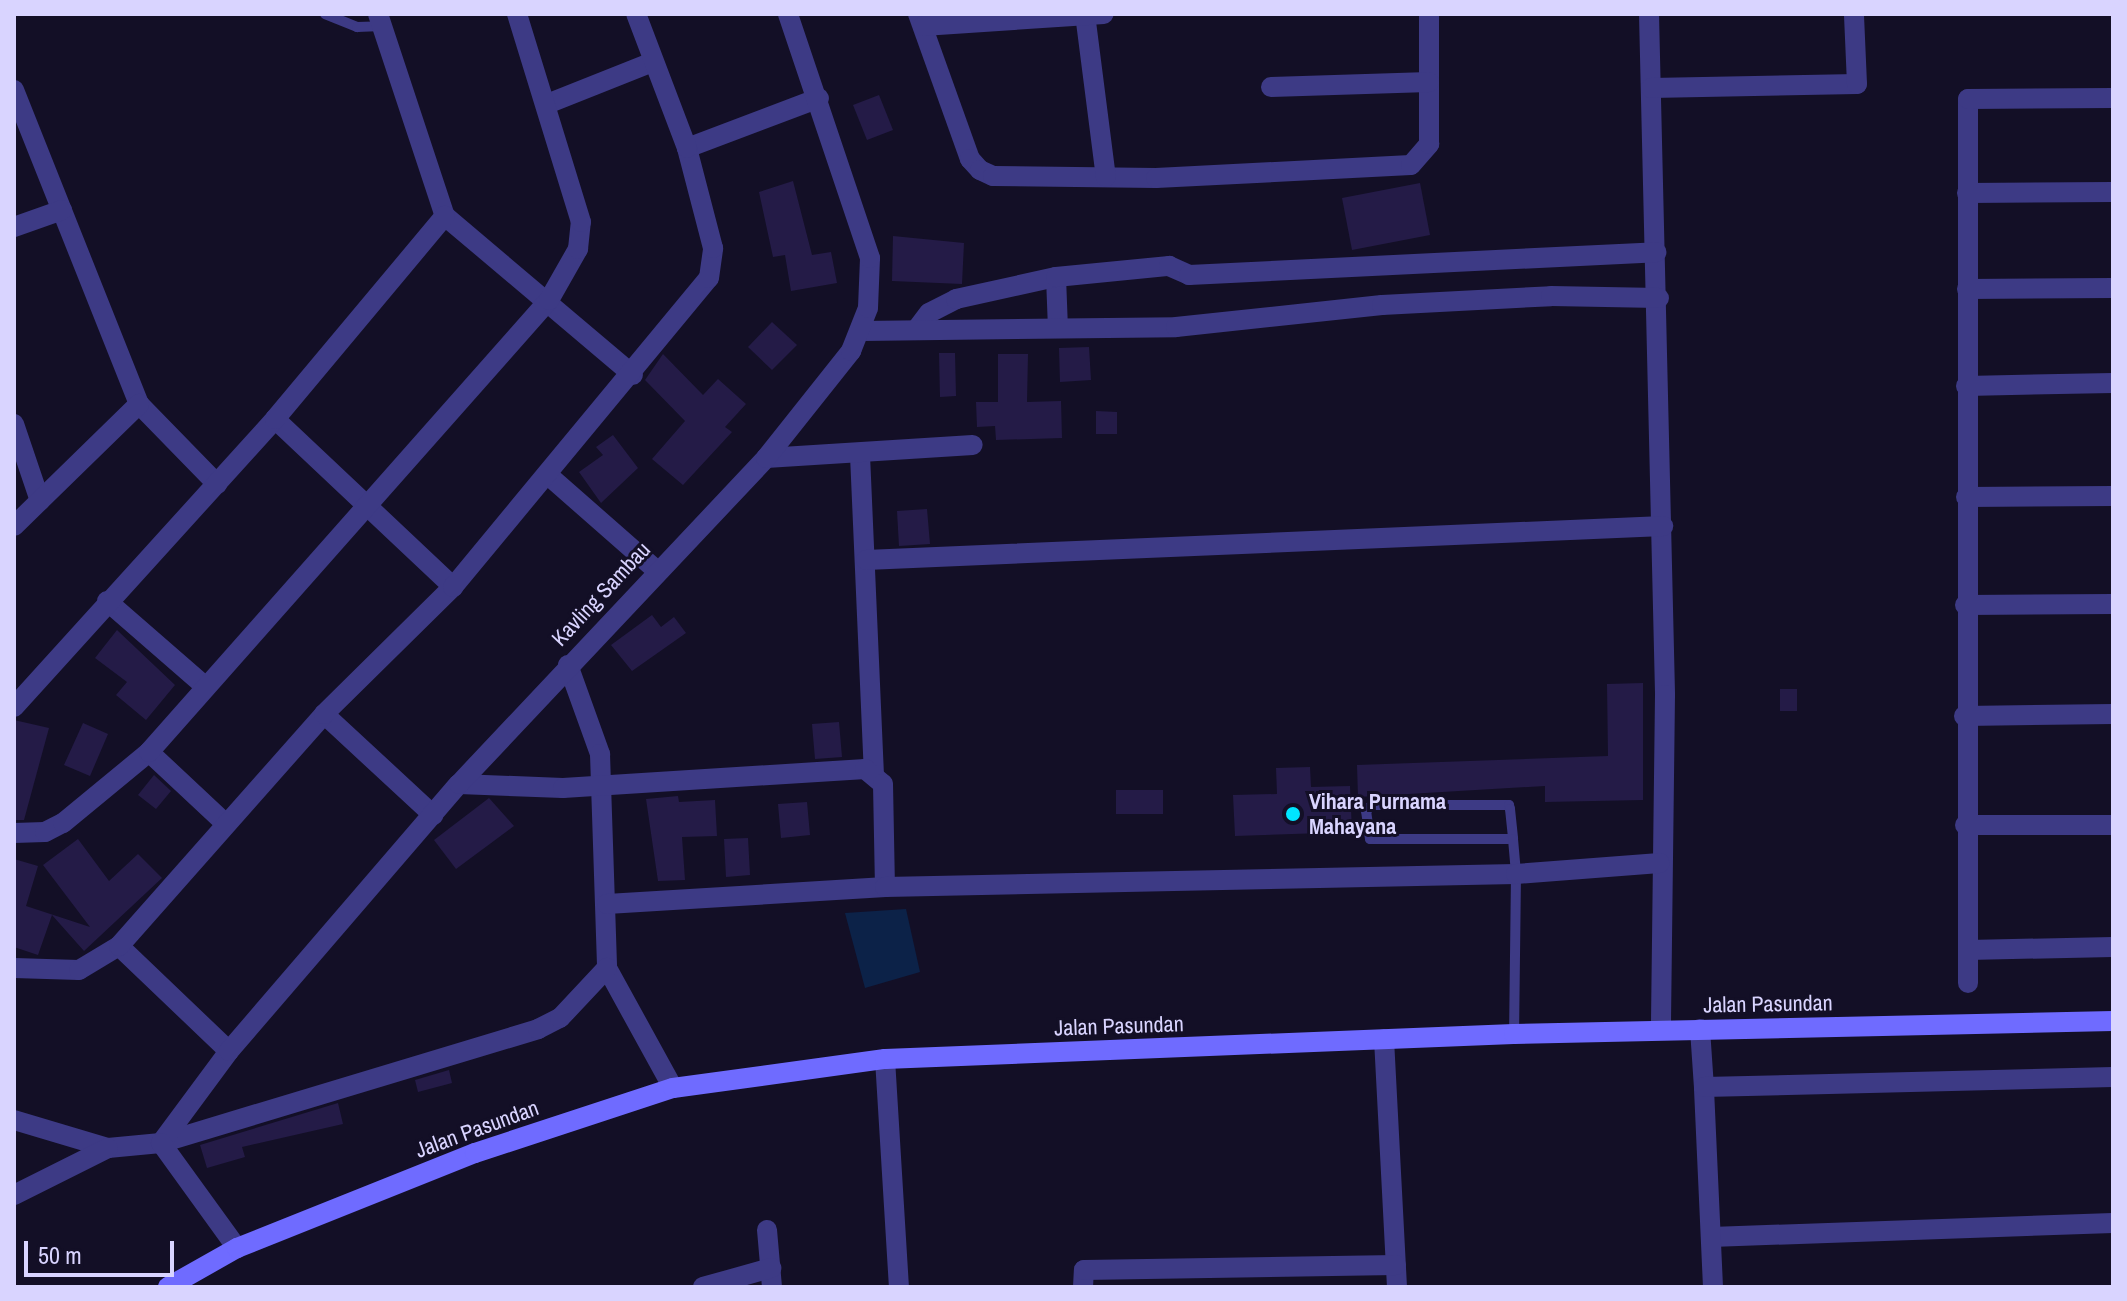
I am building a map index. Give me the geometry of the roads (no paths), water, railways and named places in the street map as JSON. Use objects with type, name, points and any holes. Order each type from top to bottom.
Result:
[{"type":"street","points":[[14,833],[45,832],[63,823],[149,752],[549,300],[578,249],[581,222],[517,14]]},
{"type":"street","points":[[14,968],[79,970],[119,946],[324,714],[453,587],[633,375],[713,270],[713,248],[687,148],[650,63],[636,14]]},
{"type":"street","name":"Kavling Sambau","points":[[161,1143],[229,1051],[459,784],[656,570],[766,458],[862,331],[872,285],[870,258],[819,98],[788,14]]},
{"type":"street","points":[[1106,177],[1091,14],[920,20],[970,159],[980,170],[993,176],[1106,177],[1411,165],[1429,144],[1429,14]]},
{"type":"street","points":[[1649,14],[1663,526],[1661,1030]]},
{"type":"street","points":[[1651,88],[1857,84],[1854,14]]},
{"type":"street","points":[[380,20],[445,216],[549,300],[633,375]]},
{"type":"street","points":[[547,104],[650,63]]},
{"type":"street","points":[[1271,87],[1429,82]]},
{"type":"street","points":[[14,90],[139,404],[217,484]]},
{"type":"street","points":[[687,148],[819,98]]},
{"type":"street","points":[[1968,983],[1964,716],[1968,99],[2113,98]]},
{"type":"street","points":[[1967,193],[2113,192]]},
{"type":"street","points":[[14,227],[62,210]]},
{"type":"street","points":[[14,707],[275,419],[445,216]]},
{"type":"street","points":[[916,330],[929,313],[956,299],[1056,277],[1169,266],[1189,275],[1656,252]]},
{"type":"street","points":[[1056,277],[1058,328]]},
{"type":"street","points":[[1967,289],[2113,288]]},
{"type":"street","points":[[862,331],[1176,327],[1382,305],[1551,296],[1659,298]]},
{"type":"street","points":[[1966,386],[2113,383]]},
{"type":"street","points":[[14,526],[139,404]]},
{"type":"street","points":[[275,419],[369,502],[453,587]]},
{"type":"street","points":[[14,424],[40,501]]},
{"type":"street","points":[[766,458],[860,455],[973,445]]},
{"type":"street","points":[[860,455],[874,772],[883,784],[885,887]]},
{"type":"street","points":[[548,475],[656,570]]},
{"type":"street","points":[[1966,497],[2113,496]]},
{"type":"street","points":[[866,560],[1663,526]]},
{"type":"street","points":[[107,601],[206,687]]},
{"type":"street","points":[[1965,605],[2113,604]]},
{"type":"street","points":[[568,665],[600,754],[607,968],[673,1088]]},
{"type":"street","points":[[324,714],[433,815]]},
{"type":"street","points":[[1964,716],[2113,714]]},
{"type":"street","points":[[149,752],[226,824]]},
{"type":"street","points":[[459,784],[601,783],[854,768],[874,772]]},
{"type":"street","points":[[1965,825],[2113,825]]},
{"type":"street","points":[[607,904],[885,887],[1516,874],[1660,863]]},
{"type":"street","points":[[119,946],[229,1051]]},
{"type":"street","points":[[1968,950],[2113,947]]},
{"type":"street","points":[[14,1195],[108,1148],[161,1143],[538,1029],[560,1018],[607,968]]},
{"type":"street","name":"Jalan Pasundan","points":[[168,1287],[237,1248],[475,1153],[673,1088],[885,1059],[1514,1034],[2113,1021]]},
{"type":"street","points":[[1700,1029],[1713,1287]]},
{"type":"street","points":[[1384,1039],[1397,1287]]},
{"type":"street","points":[[885,1059],[899,1287]]},
{"type":"street","points":[[1704,1087],[2113,1077]]},
{"type":"street","points":[[14,1120],[108,1148]]},
{"type":"street","points":[[161,1143],[237,1248]]},
{"type":"street","points":[[1711,1237],[2113,1223]]},
{"type":"street","points":[[703,1287],[771,1278],[767,1230]]},
{"type":"street","points":[[1083,1287],[1084,1270],[1396,1265]]},
{"type":"lane","points":[[325,14],[357,27],[380,20]]},
{"type":"lane","points":[[1513,839],[1370,839],[1366,811],[1372,805],[1503,802],[1510,809],[1513,839],[1516,874],[1514,1034]]},
{"type":"water","points":[[906,909],[920,972],[865,988],[845,913]]},
{"type":"place","name":"Vihara Purnama Mahayana","points":[[1293,814]]}]
